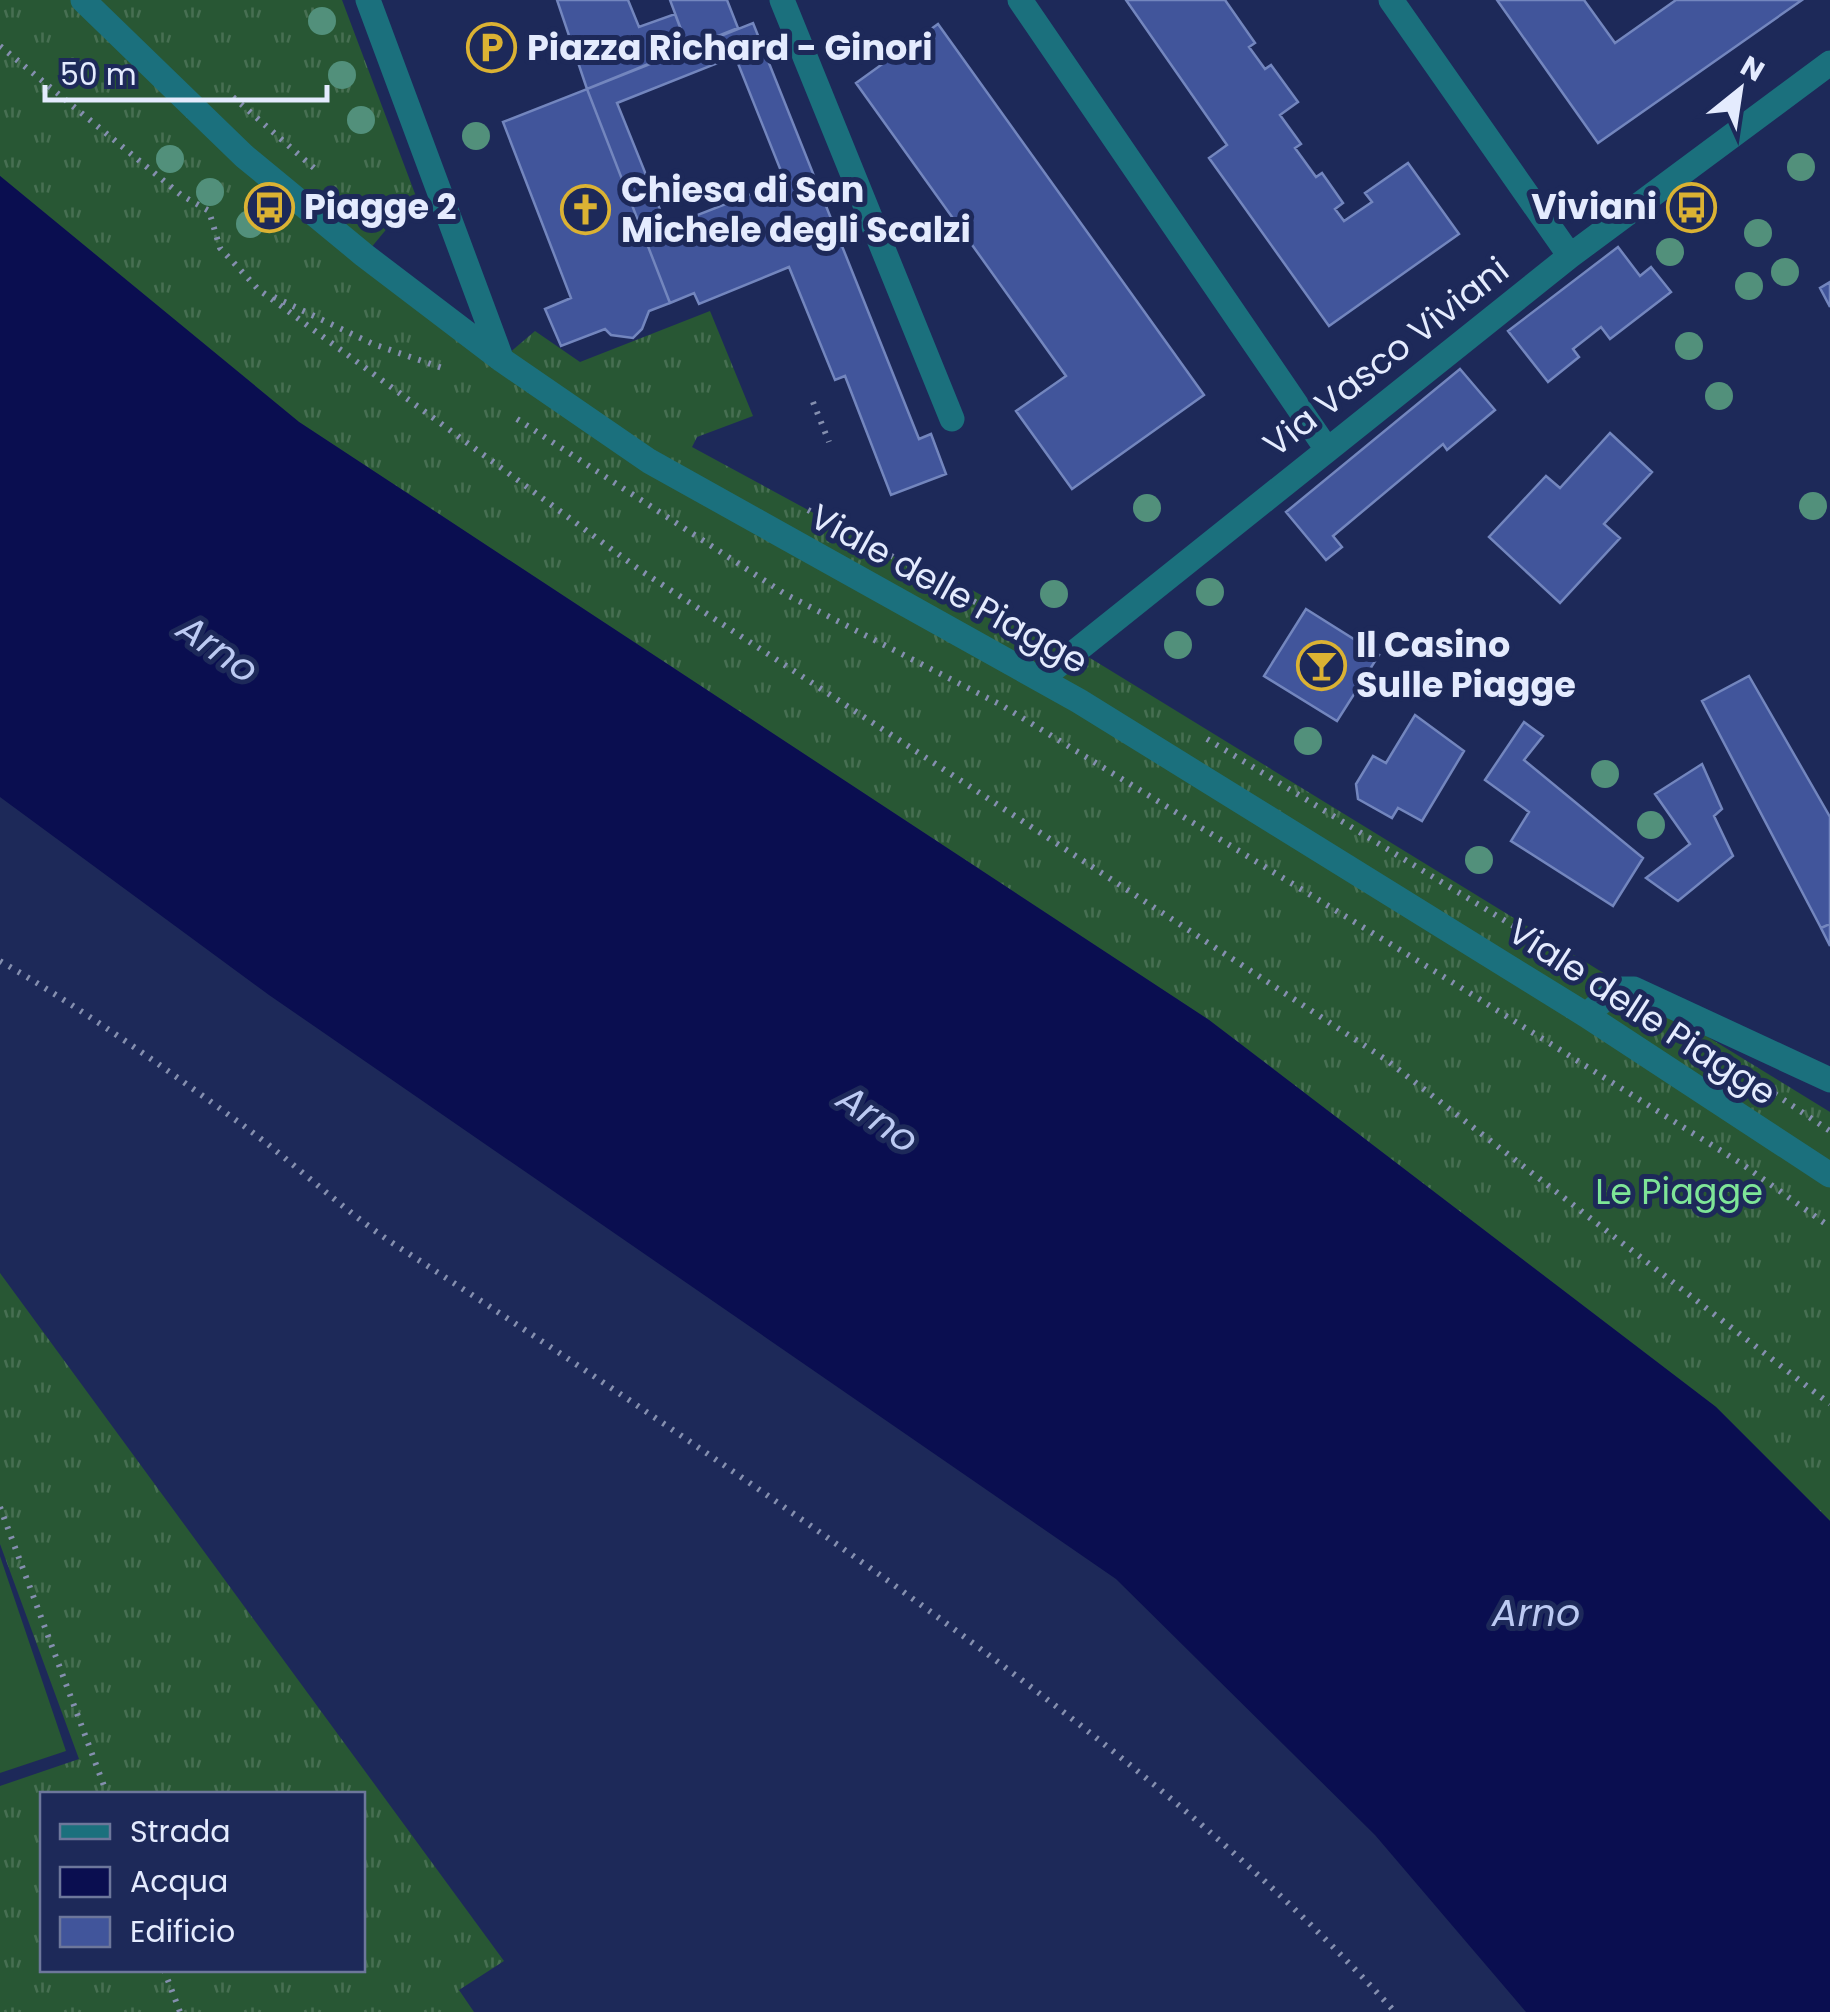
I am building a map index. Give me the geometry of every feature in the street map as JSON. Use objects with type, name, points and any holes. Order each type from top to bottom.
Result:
[{"type":"street","name":"Viale delle Piagge","points":[[82,0],[244,156],[502,360],[649,461],[1041,679],[1586,1015],[1830,1175]]},
{"type":"street","points":[[782,0],[952,420]]},
{"type":"street","points":[[1020,0],[1326,448]]},
{"type":"street","points":[[1391,0],[1570,256]]},
{"type":"street","points":[[369,4],[502,360]]},
{"type":"street","name":"Via Vasco Viviani","points":[[1041,679],[1570,256],[1830,64]]},
{"type":"street","points":[[1586,1015],[1617,990],[1634,988],[1830,1080]]},
{"type":"path","points":[[0,46],[180,195],[209,211],[220,248],[258,289],[640,570],[1385,1059],[1830,1404]]},
{"type":"path","points":[[224,89],[324,178]]},
{"type":"path","points":[[258,289],[373,344],[448,370]]},
{"type":"path","points":[[812,402],[828,442]]},
{"type":"path","points":[[517,419],[785,594],[1003,706],[1403,951],[1742,1164],[1830,1227]]},
{"type":"path","points":[[795,503],[1070,655]]},
{"type":"path","points":[[1202,736],[1617,990]]},
{"type":"path","points":[[0,961],[247,1128],[396,1245],[472,1292],[804,1521],[1052,1700],[1193,1815],[1326,1936],[1394,2012]]},
{"type":"path","points":[[0,1506],[106,1792]]},
{"type":"path","points":[[165,1972],[180,2012]]},
{"type":"green space","name":"Le Piagge","points":[[0,0],[342,0],[423,215],[419,222],[394,220],[365,255],[502,359],[535,331],[580,362],[710,311],[753,416],[697,437],[692,447],[950,587],[955,580],[1095,661],[1830,1112],[1830,1521],[1716,1407],[1209,1020],[299,422],[0,176]]},
{"type":"green space","points":[[0,1273],[504,1961],[459,1990],[474,2012],[0,2012],[0,1786],[79,1759],[0,1544]]},
{"type":"green space","points":[[0,1556],[66,1751],[0,1773]]},
{"type":"water","name":"Arno","points":[[0,176],[299,422],[1209,1020],[1716,1407],[1830,1521],[1830,2012],[1526,2012],[1375,1835],[1116,1579],[269,995],[0,797]]},
{"type":"building","points":[[557,0],[628,0],[639,27],[675,14],[688,48],[587,89]]},
{"type":"building","points":[[670,0],[727,0],[738,28],[688,48]]},
{"type":"building","points":[[1126,0],[1225,0],[1255,43],[1249,47],[1265,69],[1271,65],[1298,102],[1280,115],[1301,144],[1295,148],[1316,177],[1322,173],[1343,203],[1335,209],[1344,221],[1372,202],[1365,193],[1408,163],[1459,234],[1329,326],[1209,158],[1227,145]]},
{"type":"building","points":[[1497,0],[1584,0],[1615,43],[1676,0],[1802,0],[1598,143]]},
{"type":"building","points":[[753,23],[919,439],[931,434],[946,474],[891,495],[845,376],[835,380],[789,267],[699,304],[694,293],[670,303],[587,89]],"holes":[[[735,56],[785,181],[667,227],[617,103]]]},
{"type":"building","points":[[938,24],[1204,395],[1072,489],[1016,411],[1066,376],[856,83]]},
{"type":"building","name":"Chiesa di San Michele degli Scalzi","points":[[587,89],[670,303],[649,311],[642,329],[633,338],[611,335],[605,329],[561,346],[545,309],[571,298],[503,122]]},
{"type":"building","points":[[1618,247],[1640,276],[1651,267],[1671,292],[1610,339],[1601,327],[1573,349],[1579,357],[1548,382],[1508,331]]},
{"type":"building","points":[[1830,282],[1830,307],[1820,288]]},
{"type":"building","points":[[1460,369],[1495,410],[1447,450],[1443,444],[1333,536],[1342,547],[1326,560],[1286,512]]},
{"type":"building","points":[[1610,433],[1652,472],[1604,524],[1620,538],[1560,603],[1489,537],[1546,476],[1560,488]]},
{"type":"building","name":"Il Casino Sulle Piagge","points":[[1306,609],[1379,655],[1337,721],[1264,676]]},
{"type":"building","points":[[1749,676],[1830,817],[1830,924],[1821,928],[1702,701]]},
{"type":"building","points":[[1415,715],[1464,751],[1422,821],[1398,808],[1392,818],[1358,799],[1356,784],[1373,756],[1386,763]]},
{"type":"building","points":[[1524,722],[1543,736],[1524,760],[1643,858],[1613,906],[1511,841],[1529,812],[1485,780]]},
{"type":"building","points":[[1702,764],[1722,809],[1714,816],[1733,856],[1678,901],[1646,878],[1690,844],[1655,794]]},
{"type":"building","points":[[1830,924],[1830,946],[1821,928]]},
{"type":"place","name":"Piazza Richard - Ginori","points":[[492,48]]},
{"type":"place","name":"Piagge 2","points":[[269,207]]},
{"type":"place","name":"Viviani","points":[[1692,207]]},
{"type":"place","name":"Chiesa di San Michele degli Scalzi","points":[[586,210]]},
{"type":"place","name":"Il Casino Sulle Piagge","points":[[1321,665]]}]
